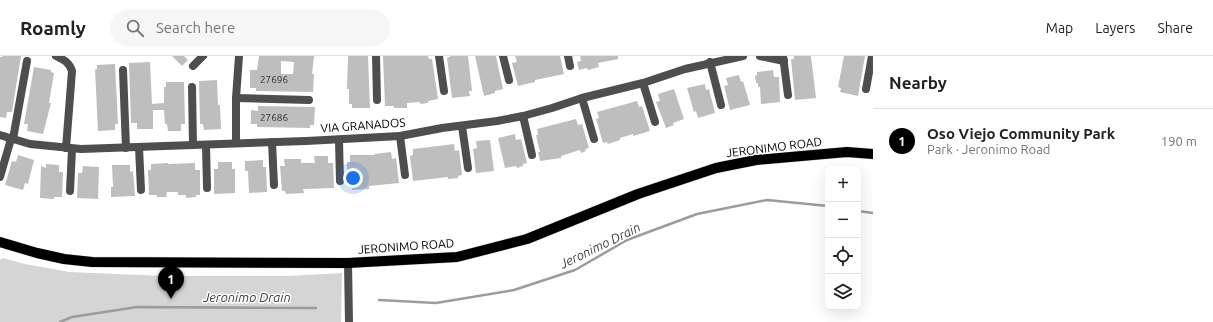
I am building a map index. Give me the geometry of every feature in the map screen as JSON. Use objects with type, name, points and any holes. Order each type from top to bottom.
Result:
[{"type":"main road","name":"JERONIMO ROAD","points":[[0,242],[36,253],[64,259],[92,262],[348,263],[457,257],[527,239],[638,194],[716,168],[756,160],[847,152],[873,154]]},
{"type":"street","points":[[56,56],[65,60],[70,65],[72,71],[69,148],[70,191]]},
{"type":"street","points":[[193,66],[204,56]]},
{"type":"street","points":[[236,143],[236,98],[239,56]]},
{"type":"street","points":[[376,56],[377,100]]},
{"type":"street","points":[[439,56],[444,91]]},
{"type":"street","points":[[503,56],[509,80]]},
{"type":"street","points":[[568,56],[570,66]]},
{"type":"street","name":"VIA GRANADOS","points":[[0,135],[30,144],[69,148],[126,148],[339,140],[400,136],[523,116],[582,98],[643,83],[710,62],[743,56]]},
{"type":"street","points":[[760,56],[784,58],[788,95]]},
{"type":"street","points":[[866,89],[872,69],[872,56]]},
{"type":"street","points":[[0,177],[12,139],[27,61]]},
{"type":"street","points":[[710,62],[721,105]]},
{"type":"street","points":[[123,70],[126,148]]},
{"type":"street","points":[[643,83],[655,122]]},
{"type":"street","points":[[192,88],[193,145]]},
{"type":"street","points":[[236,98],[309,100]]},
{"type":"street","points":[[582,98],[594,139]]},
{"type":"street","points":[[523,116],[532,155]]},
{"type":"street","points":[[462,126],[468,168]]},
{"type":"street","points":[[400,136],[405,175]]},
{"type":"street","points":[[339,140],[340,181]]},
{"type":"street","points":[[272,142],[274,185]]},
{"type":"street","points":[[206,145],[208,188]]},
{"type":"street","points":[[140,147],[142,190]]},
{"type":"street","points":[[348,263],[349,322]]},
{"type":"shaded area","points":[[3,258],[25,264],[69,272],[165,276],[288,276],[342,273],[341,322],[0,322],[0,260]]},
{"type":"building","points":[[21,56],[12,112],[7,112],[6,118],[0,117],[0,57]]},
{"type":"building","points":[[172,56],[184,56],[188,60],[182,66]]},
{"type":"building","points":[[259,56],[314,56],[312,74],[314,74],[313,92],[256,91],[256,88],[250,88],[250,70],[257,70]],"holes":[[[281,61],[294,62],[293,74],[281,74]]]},
{"type":"building","points":[[348,56],[368,56],[370,108],[352,108],[352,104],[349,104],[349,89],[347,89]]},
{"type":"building","points":[[383,56],[428,56],[429,59],[432,59],[438,99],[428,101],[428,103],[407,103],[407,108],[385,106]]},
{"type":"building","points":[[451,56],[468,56],[472,91],[469,91],[470,96],[452,98],[447,58]]},
{"type":"building","points":[[475,56],[496,56],[503,89],[484,96]]},
{"type":"building","points":[[515,56],[560,56],[564,74],[535,80],[535,82],[518,86],[512,63],[517,62]]},
{"type":"building","points":[[580,56],[618,56],[618,59],[598,63],[599,67],[588,70],[587,68],[579,70],[577,62],[581,61]]},
{"type":"building","points":[[794,56],[811,56],[816,98],[795,100],[791,59],[794,59]]},
{"type":"building","points":[[844,56],[865,56],[858,96],[840,92],[841,88],[838,87]]},
{"type":"building","points":[[150,62],[152,104],[164,103],[164,87],[166,87],[166,82],[184,82],[185,124],[181,124],[181,131],[168,131],[167,124],[165,124],[164,110],[153,110],[153,129],[137,129],[137,123],[131,123],[129,63]]},
{"type":"building","points":[[115,64],[118,124],[115,124],[115,130],[98,131],[95,70],[97,69],[97,65]]},
{"type":"building","points":[[34,67],[51,70],[51,72],[54,73],[49,103],[51,103],[43,134],[27,131],[28,124],[24,124]]},
{"type":"building","points":[[773,70],[774,77],[779,77],[780,102],[761,104],[760,87],[758,87],[758,83],[756,83],[755,76],[757,75],[757,72]]},
{"type":"building","points":[[739,75],[741,82],[743,81],[750,105],[730,110],[724,86],[728,85],[726,78]]},
{"type":"building","points":[[217,80],[221,129],[204,130],[203,124],[200,124],[199,81]]},
{"type":"building","points":[[705,84],[706,90],[709,89],[715,113],[698,118],[696,111],[694,112],[687,88]]},
{"type":"building","points":[[674,89],[684,119],[673,123],[674,125],[666,128],[656,102],[660,101],[658,94]]},
{"type":"building","points":[[637,101],[639,107],[642,106],[650,131],[620,138],[620,140],[608,144],[607,142],[603,143],[596,119],[599,118],[597,112]]},
{"type":"building","points":[[258,106],[315,107],[314,125],[310,125],[310,128],[257,127],[257,124],[251,124],[251,110],[258,111]]},
{"type":"building","points":[[576,119],[578,125],[582,124],[589,148],[585,149],[586,151],[581,153],[580,150],[561,156],[561,158],[540,161],[538,152],[540,152],[536,135],[538,135],[537,129]]},
{"type":"building","points":[[515,134],[516,140],[521,139],[527,163],[517,168],[516,166],[505,168],[498,138]]},
{"type":"building","points":[[490,140],[494,171],[476,173],[473,149],[477,148],[476,141]]},
{"type":"building","points":[[454,144],[455,151],[459,150],[462,175],[458,176],[458,178],[448,179],[448,177],[413,181],[410,156],[413,155],[413,149]]},
{"type":"building","points":[[391,152],[392,159],[396,158],[399,183],[369,186],[369,189],[352,190],[352,187],[348,187],[347,162],[350,162],[350,155],[375,155],[374,154]]},
{"type":"building","points":[[18,155],[34,160],[28,184],[25,183],[23,190],[5,185],[12,161],[16,162]]},
{"type":"building","points":[[314,156],[328,156],[328,163],[333,163],[334,188],[303,189],[304,193],[286,194],[285,191],[282,191],[280,166],[285,166],[284,159],[301,159],[301,163],[315,163]]},
{"type":"building","points":[[263,160],[263,167],[266,167],[267,192],[249,193],[248,171],[245,171],[245,161]]},
{"type":"building","points":[[218,162],[232,162],[232,169],[235,169],[235,193],[214,194],[214,169],[218,169]]},
{"type":"building","points":[[195,163],[195,170],[200,170],[200,195],[186,198],[186,195],[178,195],[178,192],[167,192],[166,197],[149,195],[148,170],[151,170],[151,164]]},
{"type":"building","points":[[46,164],[59,165],[59,172],[63,172],[62,197],[54,197],[54,199],[40,198],[41,166],[46,168]]},
{"type":"building","points":[[112,165],[130,165],[130,172],[133,171],[135,196],[111,197],[111,187],[113,187]]},
{"type":"building","points":[[83,166],[99,167],[98,199],[77,198],[78,173],[82,173]]},
{"type":"waterway","name":"Jeronimo Drain","points":[[379,300],[436,303],[514,290],[575,270],[627,240],[697,214],[767,200],[825,206]]},
{"type":"waterway","name":"Jeronimo Drain","points":[[861,211],[873,213]]},
{"type":"waterway","name":"Jeronimo Drain","points":[[60,322],[72,317],[137,307],[316,308]]},
{"type":"place","name":"Oso Viejo Community Park","points":[[171,299]]}]
